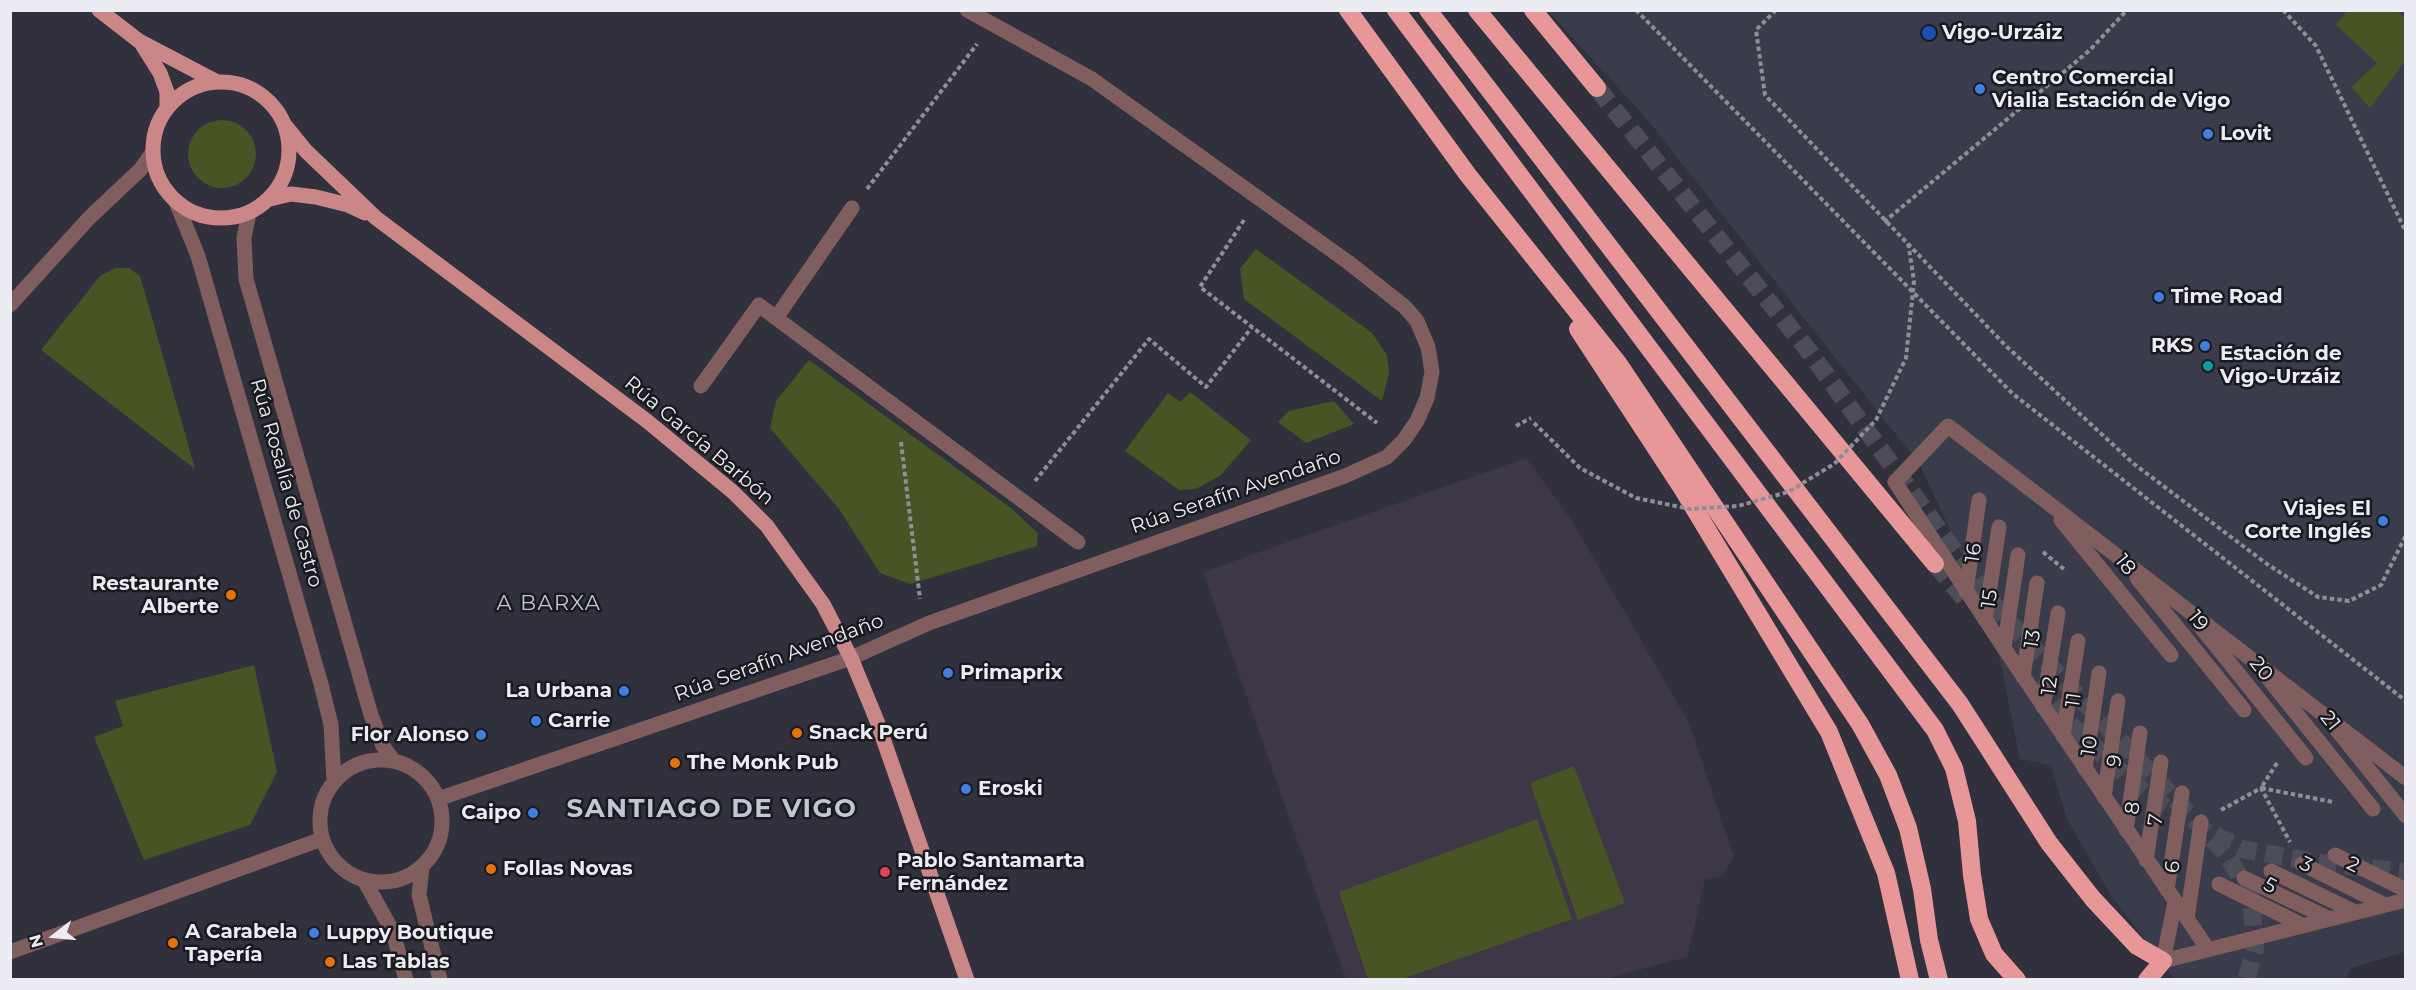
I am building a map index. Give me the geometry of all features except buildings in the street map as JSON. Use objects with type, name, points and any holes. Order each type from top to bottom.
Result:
[{"type":"highway","points":[[1348,10],[1468,175],[1618,363],[1860,724],[1888,775],[1908,828],[1939,980]]},
{"type":"highway","points":[[1396,10],[1935,730],[1954,768],[1967,821],[1979,919],[1994,954],[2017,980]]},
{"type":"highway","points":[[1428,10],[1960,704],[2049,843],[2093,899],[2137,946],[2163,961],[2147,980]]},
{"type":"highway","points":[[1477,10],[1935,564]]},
{"type":"highway","points":[[1533,10],[1597,88]]},
{"type":"highway","points":[[1514,232],[1682,488],[1829,732],[1886,873],[1897,913],[1910,980]]},
{"type":"main road","points":[[99,10],[139,41],[217,82],[248,87],[265,97],[284,124],[290,146],[288,164],[281,185],[270,199],[249,213],[216,219],[195,214],[176,202],[160,183],[152,153],[155,131],[167,108],[179,96],[196,87],[217,82]]},
{"type":"main road","points":[[139,41],[160,73],[167,92],[167,108]]},
{"type":"main road","name":"Rúa García Barbón","points":[[284,124],[306,151],[376,218],[647,421],[734,492],[767,526],[797,563],[823,604],[851,658],[877,721],[967,980]]},
{"type":"main road","name":"Rúa García Barbón","points":[[270,199],[291,194],[316,197],[348,205],[376,218]]},
{"type":"street","name":"Rúa Serafín Avendaño","points":[[438,799],[851,658],[929,623],[1367,468],[1387,457],[1404,440],[1417,421],[1427,398],[1432,372],[1428,347],[1417,321],[1405,307],[1348,262],[1092,79],[967,10]]},
{"type":"street","points":[[10,305],[90,217],[140,170],[152,153]]},
{"type":"street","name":"Rúa Rosalía de Castro","points":[[176,202],[195,246],[222,334],[321,684],[331,725],[334,781]]},
{"type":"street","points":[[776,318],[852,208]]},
{"type":"street","name":"Rúa Rosalía de Castro","points":[[249,213],[244,238],[246,279],[371,715],[383,746],[393,760]]},
{"type":"street","points":[[701,386],[759,305],[1078,542]]},
{"type":"street","points":[[2207,948],[1966,592],[1895,482],[1948,426],[2406,778]]},
{"type":"street","points":[[1966,592],[1979,500]]},
{"type":"street","name":"18","points":[[2046,501],[2170,655]]},
{"type":"street","name":"16","points":[[1985,620],[1998,527]]},
{"type":"street","name":"15","points":[[2004,648],[2018,555]]},
{"type":"street","name":"19","points":[[2120,557],[2244,711]]},
{"type":"street","points":[[2023,677],[2037,583]]},
{"type":"street","name":"20","points":[[2185,607],[2306,758]]},
{"type":"street","name":"13","points":[[2043,707],[2058,613]]},
{"type":"street","name":"12","points":[[2063,736],[2078,642]]},
{"type":"street","name":"21","points":[[2253,660],[2373,809]]},
{"type":"street","name":"11","points":[[2085,769],[2099,674]]},
{"type":"street","name":"10","points":[[2104,797],[2118,701]]},
{"type":"street","points":[[2322,712],[2406,816]]},
{"type":"street","name":"9","points":[[2126,830],[2140,733]]},
{"type":"street","points":[[367,760],[393,760],[408,765],[424,776],[438,799],[442,812],[442,833],[435,852],[422,868],[404,878],[384,883],[364,880],[345,872],[331,857],[322,839],[319,819],[323,799],[334,781],[348,768],[367,760]]},
{"type":"street","name":"8","points":[[2146,860],[2160,762]]},
{"type":"street","name":"7","points":[[2163,961],[2182,793]]},
{"type":"street","name":"6","points":[[2187,919],[2201,822]]},
{"type":"street","points":[[10,952],[322,839]]},
{"type":"street","points":[[2335,855],[2406,890]]},
{"type":"street","name":"2","points":[[2302,864],[2385,905]]},
{"type":"street","points":[[422,868],[419,895],[440,980]]},
{"type":"street","name":"3","points":[[2271,871],[2355,912]]},
{"type":"street","points":[[2244,878],[2328,918]]},
{"type":"street","points":[[364,880],[393,932],[406,980]]},
{"type":"street","name":"5","points":[[2219,884],[2302,925]]},
{"type":"street","points":[[2163,961],[2207,948],[2406,900]]},
{"type":"path","points":[[1636,10],[2013,394],[2406,700]]},
{"type":"path","points":[[1776,10],[1756,30],[1765,96],[2006,346],[2134,464],[2267,564],[2318,597],[2349,601],[2381,585],[2406,535]]},
{"type":"path","points":[[1884,222],[2090,50],[2127,10]]},
{"type":"path","points":[[2283,10],[2316,46],[2406,232]]},
{"type":"path","points":[[852,208],[978,43]]},
{"type":"path","points":[[1244,220],[1200,287],[1377,423]]},
{"type":"path","points":[[1534,423],[1580,468],[1636,498],[1690,509],[1738,506],[1788,492],[1834,464],[1876,420],[1906,358],[1914,281],[1908,242]]},
{"type":"path","points":[[1020,499],[1149,339],[1206,387],[1252,327]]},
{"type":"path","points":[[1516,426],[1531,418]]},
{"type":"path","points":[[901,437],[920,599]]},
{"type":"path","points":[[2201,822],[2261,788],[2281,757]]},
{"type":"path","points":[[2261,788],[2334,802]]},
{"type":"path","points":[[2261,788],[2302,864]]},
{"type":"shaded area","points":[[1548,11],[2405,11],[2405,952],[2351,968],[2346,979],[2175,979],[2110,894],[2067,819],[2051,765],[2020,759],[1992,620],[1920,465],[1646,118]]},
{"type":"shaded area","points":[[1526,458],[1571,519],[1689,723],[1734,857],[1722,876],[1705,880],[1687,957],[1605,979],[1346,979],[1203,572]]},
{"type":"green space","points":[[2347,11],[2399,11],[2405,20],[2405,61],[2370,108],[2351,87],[2377,63],[2336,25]]},
{"type":"green space","points":[[222,120],[235,123],[246,130],[253,141],[256,154],[253,167],[246,178],[235,185],[222,188],[209,185],[198,178],[191,167],[188,154],[191,141],[198,130],[209,123]]},
{"type":"green space","points":[[1256,249],[1372,333],[1387,355],[1389,374],[1382,401],[1244,299],[1240,269]]},
{"type":"green space","points":[[115,268],[129,268],[140,276],[195,469],[41,350],[100,276]]},
{"type":"green space","points":[[809,360],[1012,509],[1038,533],[1037,546],[910,584],[880,573],[839,509],[770,428],[776,401]]},
{"type":"green space","points":[[1190,392],[1251,440],[1221,475],[1196,489],[1179,490],[1125,451],[1168,393],[1181,402]]},
{"type":"green space","points":[[1334,401],[1354,424],[1306,443],[1278,422],[1289,411]]},
{"type":"green space","points":[[254,665],[277,772],[250,825],[144,860],[94,737],[123,726],[115,701]]},
{"type":"green space","points":[[1574,766],[1625,903],[1578,920],[1530,783]]},
{"type":"green space","points":[[1537,819],[1572,919],[1402,979],[1368,979],[1339,892]]},
{"type":"tunnel","points":[[1597,88],[1808,350],[1996,608],[2228,856],[2251,897],[2255,948],[2246,980]]},
{"type":"tunnel","points":[[1935,564],[1969,604]]},
{"type":"tunnel","points":[[2036,683],[2069,723],[2104,756],[2147,795],[2185,819]]},
{"type":"tunnel","points":[[2215,835],[2242,849],[2319,863],[2406,872]]},
{"type":"place","name":"Vigo-Urzáiz","points":[[1929,33]]},
{"type":"place","name":"Centro Comercial Vialia Estación de Vigo","points":[[1980,89]]},
{"type":"place","name":"Lovit","points":[[2208,134]]},
{"type":"place","name":"Time Road","points":[[2159,297]]},
{"type":"place","name":"RKS","points":[[2205,346]]},
{"type":"place","name":"Estación de Vigo-Urzáiz","points":[[2208,366]]},
{"type":"place","name":"Viajes El Corte Inglés","points":[[2383,521]]},
{"type":"place","name":"Restaurante Alberte","points":[[231,595]]},
{"type":"place","name":"Primaprix","points":[[948,673]]},
{"type":"place","name":"La Urbana","points":[[624,691]]},
{"type":"place","name":"Carrie","points":[[536,721]]},
{"type":"place","name":"Snack Perú","points":[[797,733]]},
{"type":"place","name":"Flor Alonso","points":[[481,735]]},
{"type":"place","name":"The Monk Pub","points":[[675,763]]},
{"type":"place","name":"Eroski","points":[[966,789]]},
{"type":"place","name":"Caipo","points":[[533,813]]},
{"type":"place","name":"Follas Novas","points":[[491,869]]},
{"type":"place","name":"Pablo Santamarta Fernández","points":[[885,872]]},
{"type":"place","name":"Luppy Boutique","points":[[314,933]]},
{"type":"place","name":"A Carabela Tapería","points":[[173,943]]},
{"type":"place","name":"Las Tablas","points":[[330,962]]},
{"type":"district","name":"A BARXA","points":[[549,604]]},
{"type":"district","name":"SANTIAGO DE VIGO","points":[[712,809]]}]
